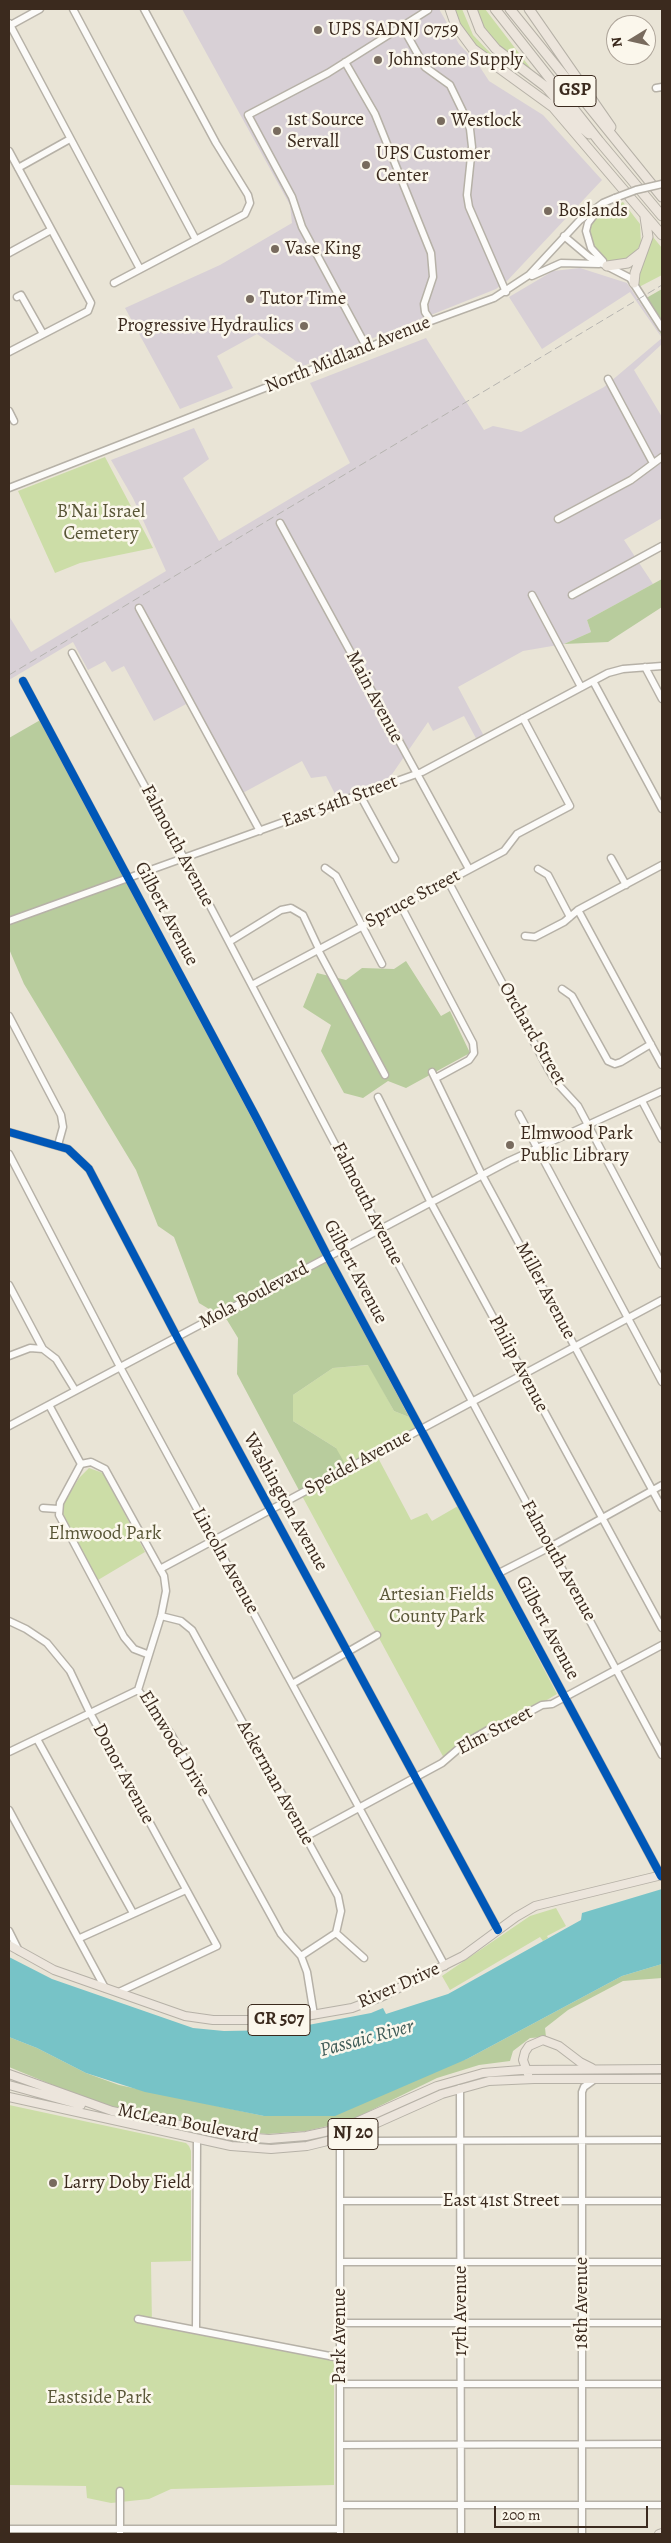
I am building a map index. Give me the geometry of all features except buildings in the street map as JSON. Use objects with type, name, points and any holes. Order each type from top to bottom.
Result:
[{"type":"highway","points":[[450,9],[460,32],[473,49],[553,107],[662,235]]},
{"type":"highway","points":[[472,9],[480,30],[496,50],[546,87],[579,126],[599,141]]},
{"type":"highway","name":"GSP","points":[[495,9],[599,141],[662,216]]},
{"type":"highway","name":"GSP","points":[[510,9],[662,198]]},
{"type":"highway","points":[[529,9],[641,171]]},
{"type":"highway","points":[[634,283],[635,273],[648,237],[645,216]]},
{"type":"highway","points":[[607,266],[621,265],[634,260],[645,248]]},
{"type":"main road","name":"River Drive","points":[[9,1945],[54,1970],[185,2016],[213,2020],[283,2020],[368,2003],[445,1966],[474,1949],[527,1910],[550,1901],[662,1876]]},
{"type":"main road","points":[[534,2078],[526,2070],[525,2052],[535,2042],[543,2040],[559,2046],[580,2062],[597,2069]]},
{"type":"main road","name":"McLean Boulevard","points":[[9,2074],[112,2110],[231,2136],[288,2138],[315,2135],[351,2125],[455,2080],[492,2072],[662,2069]]},
{"type":"main road","name":"McLean Boulevard","points":[[9,2098],[243,2148],[271,2149],[307,2146],[340,2139],[460,2088],[489,2082],[534,2078],[662,2079]]},
{"type":"main road","points":[[9,2085],[112,2110]]},
{"type":"main road","points":[[9,2102],[40,2105]]},
{"type":"street","points":[[40,9],[9,25],[140,269]]},
{"type":"street","points":[[73,9],[196,240]]},
{"type":"street","points":[[114,283],[241,216],[250,207],[248,195],[216,143],[144,9]]},
{"type":"street","points":[[367,348],[302,227],[292,197],[248,115],[345,62],[428,10]]},
{"type":"street","points":[[402,26],[425,67],[450,85],[465,116],[470,129],[472,147],[467,195],[469,207],[506,292]]},
{"type":"street","points":[[345,62],[375,114],[431,253],[433,277],[424,304],[425,312],[431,321]]},
{"type":"street","points":[[18,168],[70,139]]},
{"type":"street","points":[[9,151],[90,300],[88,311],[9,352]]},
{"type":"street","name":"North Midland Avenue","points":[[9,488],[506,292],[518,284],[591,211],[615,198],[660,185]]},
{"type":"street","points":[[607,266],[591,248],[586,232],[593,215],[615,198]]},
{"type":"street","points":[[9,253],[52,230]]},
{"type":"street","points":[[564,236],[588,257],[630,278],[662,328]]},
{"type":"street","points":[[518,284],[540,271],[560,263],[580,262],[607,266]]},
{"type":"street","points":[[17,297],[21,295],[42,334]]},
{"type":"street","points":[[608,379],[653,463]]},
{"type":"street","points":[[9,411],[14,421]]},
{"type":"street","points":[[558,519],[630,480],[662,457]]},
{"type":"street","name":"Main Avenue","points":[[280,523],[469,869]]},
{"type":"street","points":[[572,595],[662,546]]},
{"type":"street","points":[[532,596],[581,687]]},
{"type":"street","points":[[139,608],[260,832]]},
{"type":"street","name":"Falmouth Avenue","points":[[72,653],[229,942],[380,1230],[550,1547],[618,1669],[662,1755]]},
{"type":"street","name":"East 54th Street","points":[[9,921],[260,832],[416,774],[592,681],[615,671],[662,666]]},
{"type":"street","points":[[645,667],[662,699]]},
{"type":"street","name":"Gilbert Avenue","points":[[23,681],[257,1119],[328,1257],[662,1876]]},
{"type":"street","points":[[592,681],[662,809]]},
{"type":"street","name":"Spruce Street","points":[[252,985],[504,851],[518,834],[570,806],[523,718]]},
{"type":"street","points":[[360,795],[395,859]]},
{"type":"street","points":[[611,858],[626,884]]},
{"type":"street","points":[[525,936],[535,937],[570,917],[578,910],[662,865]]},
{"type":"street","points":[[325,868],[336,876],[382,964]]},
{"type":"street","points":[[538,869],[548,875],[570,917]]},
{"type":"street","name":"Orchard Street","points":[[448,881],[547,1067],[556,1082],[578,1106],[662,1263]]},
{"type":"street","name":"Miller Avenue","points":[[400,906],[474,1043],[474,1053],[469,1060],[434,1075],[482,1175],[662,1508]]},
{"type":"street","points":[[229,942],[281,910],[291,908],[303,915],[385,1075]]},
{"type":"street","points":[[578,910],[662,1065]]},
{"type":"street","points":[[562,989],[572,996],[608,1061],[616,1064],[651,1044]]},
{"type":"street","points":[[9,1016],[61,1115],[63,1127],[58,1145]]},
{"type":"street","name":"Mola Boulevard","points":[[9,1426],[482,1175],[537,1147],[662,1091]]},
{"type":"street","name":"Philip Avenue","points":[[378,1097],[431,1202],[523,1375],[662,1628]]},
{"type":"street","points":[[642,1101],[662,1139]]},
{"type":"street","points":[[519,1114],[662,1382]]},
{"type":"street","name":"Washington Avenue","points":[[9,1132],[58,1145],[76,1155],[89,1169],[414,1778],[498,1930]]},
{"type":"street","name":"Lincoln Avenue","points":[[9,1154],[120,1368],[445,1966]]},
{"type":"street","points":[[9,1285],[43,1349],[56,1359],[75,1390]]},
{"type":"street","name":"Speidel Avenue","points":[[160,1569],[662,1300]]},
{"type":"street","points":[[9,1356],[30,1348],[43,1349]]},
{"type":"street","points":[[49,1405],[81,1464],[58,1509],[59,1515],[124,1637],[134,1649],[147,1654]]},
{"type":"street","name":"Elmwood Drive","points":[[81,1464],[90,1462],[105,1469],[164,1576],[166,1591],[138,1690],[171,1734],[281,1934],[301,1956],[307,1972],[314,2014]]},
{"type":"street","points":[[499,1572],[550,1547],[662,1486]]},
{"type":"street","points":[[43,1508],[58,1509]]},
{"type":"street","name":"Ackerman Avenue","points":[[160,1616],[181,1621],[192,1630],[341,1904],[340,1921],[336,1932]]},
{"type":"street","name":"Donor Avenue","points":[[9,1621],[37,1635],[56,1652],[70,1671],[90,1713],[217,1946],[119,1992]]},
{"type":"street","points":[[292,1684],[377,1635]]},
{"type":"street","name":"Elm Street","points":[[305,1837],[442,1763],[464,1744],[488,1730],[494,1731],[542,1705],[552,1704],[662,1646]]},
{"type":"street","points":[[9,1752],[138,1690]]},
{"type":"street","points":[[37,1739],[133,1913]]},
{"type":"street","points":[[9,1810],[106,1988]]},
{"type":"street","points":[[80,1938],[186,1890]]},
{"type":"street","points":[[9,1931],[20,1952]]},
{"type":"street","points":[[301,1956],[336,1932],[364,1958]]},
{"type":"street","name":"18th Avenue","points":[[582,2534],[582,2092],[584,2087],[595,2079]]},
{"type":"street","name":"17th Avenue","points":[[460,2088],[461,2534]]},
{"type":"street","points":[[196,2330],[197,2139]]},
{"type":"street","name":"Park Avenue","points":[[340,2139],[340,2531]]},
{"type":"street","points":[[366,2141],[662,2140]]},
{"type":"street","name":"East 41st Street","points":[[340,2201],[662,2201]]},
{"type":"street","points":[[340,2262],[662,2262]]},
{"type":"street","points":[[138,2319],[340,2358]]},
{"type":"street","points":[[340,2323],[662,2323]]},
{"type":"street","points":[[340,2384],[662,2384]]},
{"type":"street","points":[[340,2444],[662,2444]]},
{"type":"street","points":[[120,2491],[120,2532]]},
{"type":"street","points":[[340,2505],[662,2505]]},
{"type":"street","points":[[9,2531],[340,2531]]},
{"type":"shaded area","points":[[182,9],[439,9],[459,44],[478,64],[489,81],[543,115],[602,180],[507,281],[496,289],[303,366],[257,334],[217,356],[233,388],[180,409],[125,308],[220,265],[292,223],[290,205]]},
{"type":"shaded area","points":[[580,268],[627,283],[662,338],[630,292],[542,349],[509,297],[553,271]]},
{"type":"shaded area","points":[[426,338],[484,430],[493,426],[521,432],[604,387],[662,338],[662,344],[634,370],[662,417],[662,518],[624,540],[653,584],[587,620],[591,632],[564,644],[523,651],[458,687],[485,738],[478,742],[464,716],[433,731],[428,722],[386,783],[338,800],[326,776],[311,778],[302,761],[239,795],[190,702],[154,721],[124,666],[112,672],[105,661],[88,670],[73,642],[9,680],[9,616],[31,652],[166,571],[133,498],[111,460],[194,428],[209,459],[183,478],[219,541],[350,463],[310,383]]},
{"type":"green space","points":[[453,9],[462,9],[473,35],[497,60],[527,83],[480,53],[458,24]]},
{"type":"green space","points":[[469,9],[485,9],[535,74],[494,45]]},
{"type":"green space","points":[[623,202],[640,224],[641,243],[634,256],[625,261],[609,262],[597,254],[589,236],[590,222],[602,211]]},
{"type":"green space","points":[[653,237],[662,248],[662,275],[639,287],[636,275]]},
{"type":"green space","points":[[662,289],[662,336],[641,301]]},
{"type":"green space","name":"B'Nai Israel Cemetery","points":[[105,457],[153,548],[80,563],[55,573],[18,491]]},
{"type":"green space","points":[[662,579],[662,607],[608,642],[564,644],[591,632],[587,620]]},
{"type":"green space","points":[[42,719],[409,1417],[394,1411],[368,1365],[333,1368],[293,1395],[293,1421],[336,1448],[348,1469],[301,1494],[237,1374],[238,1338],[227,1320],[199,1303],[174,1237],[158,1226],[136,1170],[24,984],[9,949],[9,738]]},
{"type":"green space","points":[[406,961],[441,1016],[450,1011],[470,1053],[406,1088],[388,1081],[363,1098],[344,1093],[321,1051],[331,1025],[303,1007],[317,973],[346,980],[362,968],[394,969]]},
{"type":"green space","name":"Artesian Fields County Park","points":[[369,1365],[394,1411],[409,1417],[422,1429],[376,1454],[411,1520],[427,1513],[432,1521],[458,1506],[557,1694],[445,1760],[301,1494],[336,1448],[293,1421],[293,1395],[333,1368]]},
{"type":"green space","name":"Elmwood Park","points":[[89,1468],[103,1473],[145,1552],[98,1580],[62,1512],[64,1503],[79,1478]]},
{"type":"green space","points":[[556,1908],[566,1926],[547,1936],[548,1938],[543,1941],[540,1937],[450,1990],[442,1976],[530,1916]]},
{"type":"green space","points":[[662,1964],[662,1978],[623,1981],[568,2010],[545,2028],[546,2037],[530,2038],[513,2051],[510,2061],[479,2065],[437,2078],[349,2121],[306,2131],[267,2134],[185,2124],[94,2102],[9,2067],[9,2037],[37,2048],[86,2073],[119,2085],[264,2116],[467,2059],[622,1976]]},
{"type":"green space","name":"Eastside Park","points":[[9,2105],[186,2143],[189,2146],[191,2151],[191,2261],[151,2262],[152,2326],[334,2360],[334,2485],[171,2489],[149,2499],[111,2503],[87,2498],[86,2486],[9,2485]]},
{"type":"water","name":"Passaic River","points":[[662,1889],[662,1964],[622,1976],[467,2059],[335,2116],[264,2116],[145,2092],[86,2073],[37,2048],[9,2037],[9,1957],[52,1979],[193,2028],[224,2031],[282,2030],[371,2013],[383,2008],[386,2014],[448,1994],[581,1920],[582,1913]]},
{"type":"railway","points":[[9,675],[662,285]]},
{"type":"cycle path","points":[[23,681],[257,1119],[328,1257],[661,1876]]},
{"type":"cycle path","points":[[9,1132],[68,1149],[89,1169],[177,1337],[498,1930]]},
{"type":"place","name":"UPS SADNJ 0759","points":[[318,30]]},
{"type":"place","name":"Johnstone Supply","points":[[378,60]]},
{"type":"place","name":"Westlock","points":[[441,121]]},
{"type":"place","name":"1st Source Servall","points":[[277,131]]},
{"type":"place","name":"UPS Customer Center","points":[[366,165]]},
{"type":"place","name":"Boslands","points":[[548,211]]},
{"type":"place","name":"Vase King","points":[[275,249]]},
{"type":"place","name":"Tutor Time","points":[[250,299]]},
{"type":"place","name":"Progressive Hydraulics","points":[[304,326]]},
{"type":"place","name":"Elmwood Park Public Library","points":[[510,1145]]},
{"type":"place","name":"Larry Doby Field","points":[[53,2183]]}]
